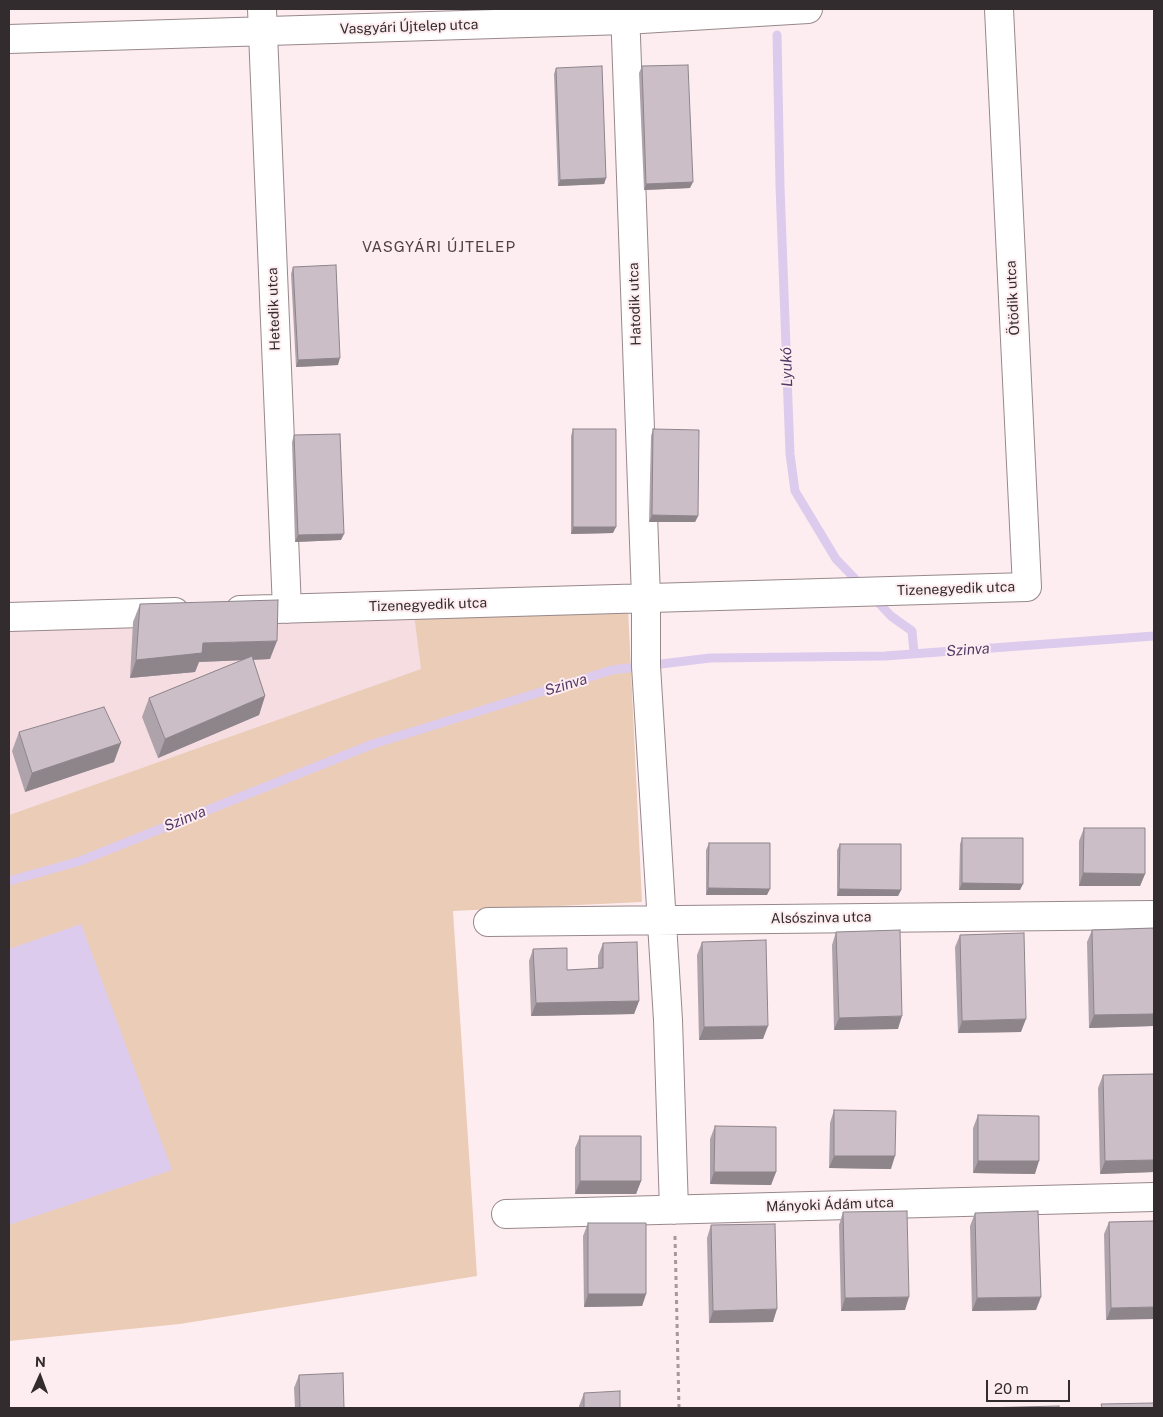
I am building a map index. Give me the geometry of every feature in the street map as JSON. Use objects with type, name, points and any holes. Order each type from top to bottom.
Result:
[{"type":"street","name":"Vasgyári Újtelep utca","points":[[9,39],[262,20],[808,9]]},
{"type":"street","name":"Ötödik utca","points":[[999,9],[1027,587]]},
{"type":"street","name":"Hatodik utca","points":[[625,14],[646,598],[646,666],[669,1029],[674,1210]]},
{"type":"street","name":"Hetedik utca","points":[[262,20],[287,609]]},
{"type":"street","name":"Tizenegyedik utca","points":[[9,617],[1027,587]]},
{"type":"street","name":"Alsószinva utca","points":[[488,922],[1154,915]]},
{"type":"street","name":"Mányoki Ádám utca","points":[[506,1214],[1154,1197]]},
{"type":"path","points":[[674,1210],[679,1408]]},
{"type":"shaded area","points":[[628,607],[642,902],[453,911],[477,1276],[180,1324],[9,1341],[9,815],[421,669],[414,615]]},
{"type":"shaded area","points":[[414,615],[422,669],[9,815],[9,630]]},
{"type":"shaded area","points":[[81,924],[172,1170],[9,1225],[9,949]]},
{"type":"building","points":[[688,65],[693,182],[646,184],[642,66]]},
{"type":"building","points":[[602,66],[606,178],[560,180],[556,68]]},
{"type":"building","points":[[336,265],[340,358],[298,360],[293,267]]},
{"type":"building","points":[[573,429],[616,429],[616,527],[573,527]]},
{"type":"building","points":[[653,429],[699,430],[698,516],[652,515]]},
{"type":"building","points":[[340,434],[344,534],[298,535],[294,435]]},
{"type":"building","points":[[278,600],[277,641],[203,643],[202,653],[136,660],[140,604]]},
{"type":"building","points":[[252,656],[265,696],[165,739],[149,698]]},
{"type":"building","points":[[104,707],[121,743],[32,773],[19,732]]},
{"type":"building","points":[[1084,828],[1145,828],[1145,874],[1083,873]]},
{"type":"building","points":[[962,838],[1023,838],[1023,884],[962,883]]},
{"type":"building","points":[[709,843],[770,843],[770,889],[708,888]]},
{"type":"building","points":[[840,844],[901,844],[901,890],[839,889]]},
{"type":"building","points":[[1154,928],[1154,1014],[1094,1015],[1092,930]]},
{"type":"building","points":[[900,930],[902,1016],[839,1018],[836,932]]},
{"type":"building","points":[[1024,933],[1026,1019],[962,1021],[960,935]]},
{"type":"building","points":[[766,940],[768,1026],[704,1027],[702,942]]},
{"type":"building","points":[[637,942],[639,1001],[536,1003],[533,949],[567,948],[567,970],[603,968],[603,943]]},
{"type":"building","points":[[1154,1074],[1154,1160],[1105,1161],[1103,1075]]},
{"type":"building","points":[[834,1110],[896,1111],[895,1156],[834,1156]]},
{"type":"building","points":[[978,1115],[1039,1116],[1039,1161],[978,1161]]},
{"type":"building","points":[[715,1126],[776,1127],[776,1172],[714,1172]]},
{"type":"building","points":[[580,1136],[641,1136],[641,1181],[580,1181]]},
{"type":"building","points":[[907,1211],[909,1297],[845,1298],[843,1212]]},
{"type":"building","points":[[1038,1211],[1041,1297],[977,1298],[975,1213]]},
{"type":"building","points":[[1154,1221],[1154,1307],[1111,1308],[1109,1222]]},
{"type":"building","points":[[588,1223],[646,1223],[646,1294],[588,1294]]},
{"type":"building","points":[[775,1224],[777,1309],[713,1311],[711,1225]]},
{"type":"building","points":[[343,1373],[344,1408],[300,1408],[299,1375]]},
{"type":"building","points":[[620,1391],[620,1408],[584,1408],[584,1393]]},
{"type":"building","points":[[1154,1403],[1154,1408],[1102,1408],[1101,1404]]},
{"type":"building","points":[[1059,1406],[1059,1408],[981,1408]]},
{"type":"waterway","name":"Lyukó","points":[[777,35],[780,186],[790,454],[795,491],[836,559],[863,587]]},
{"type":"waterway","name":"Lyukó","points":[[874,598],[891,616],[912,631],[914,653]]},
{"type":"waterway","name":"Szinva","points":[[9,881],[80,861],[373,744],[612,670],[710,658],[885,656],[1154,636]]},
{"type":"district","name":"VASGYÁRI ÚJTELEP","points":[[439,247]]}]
